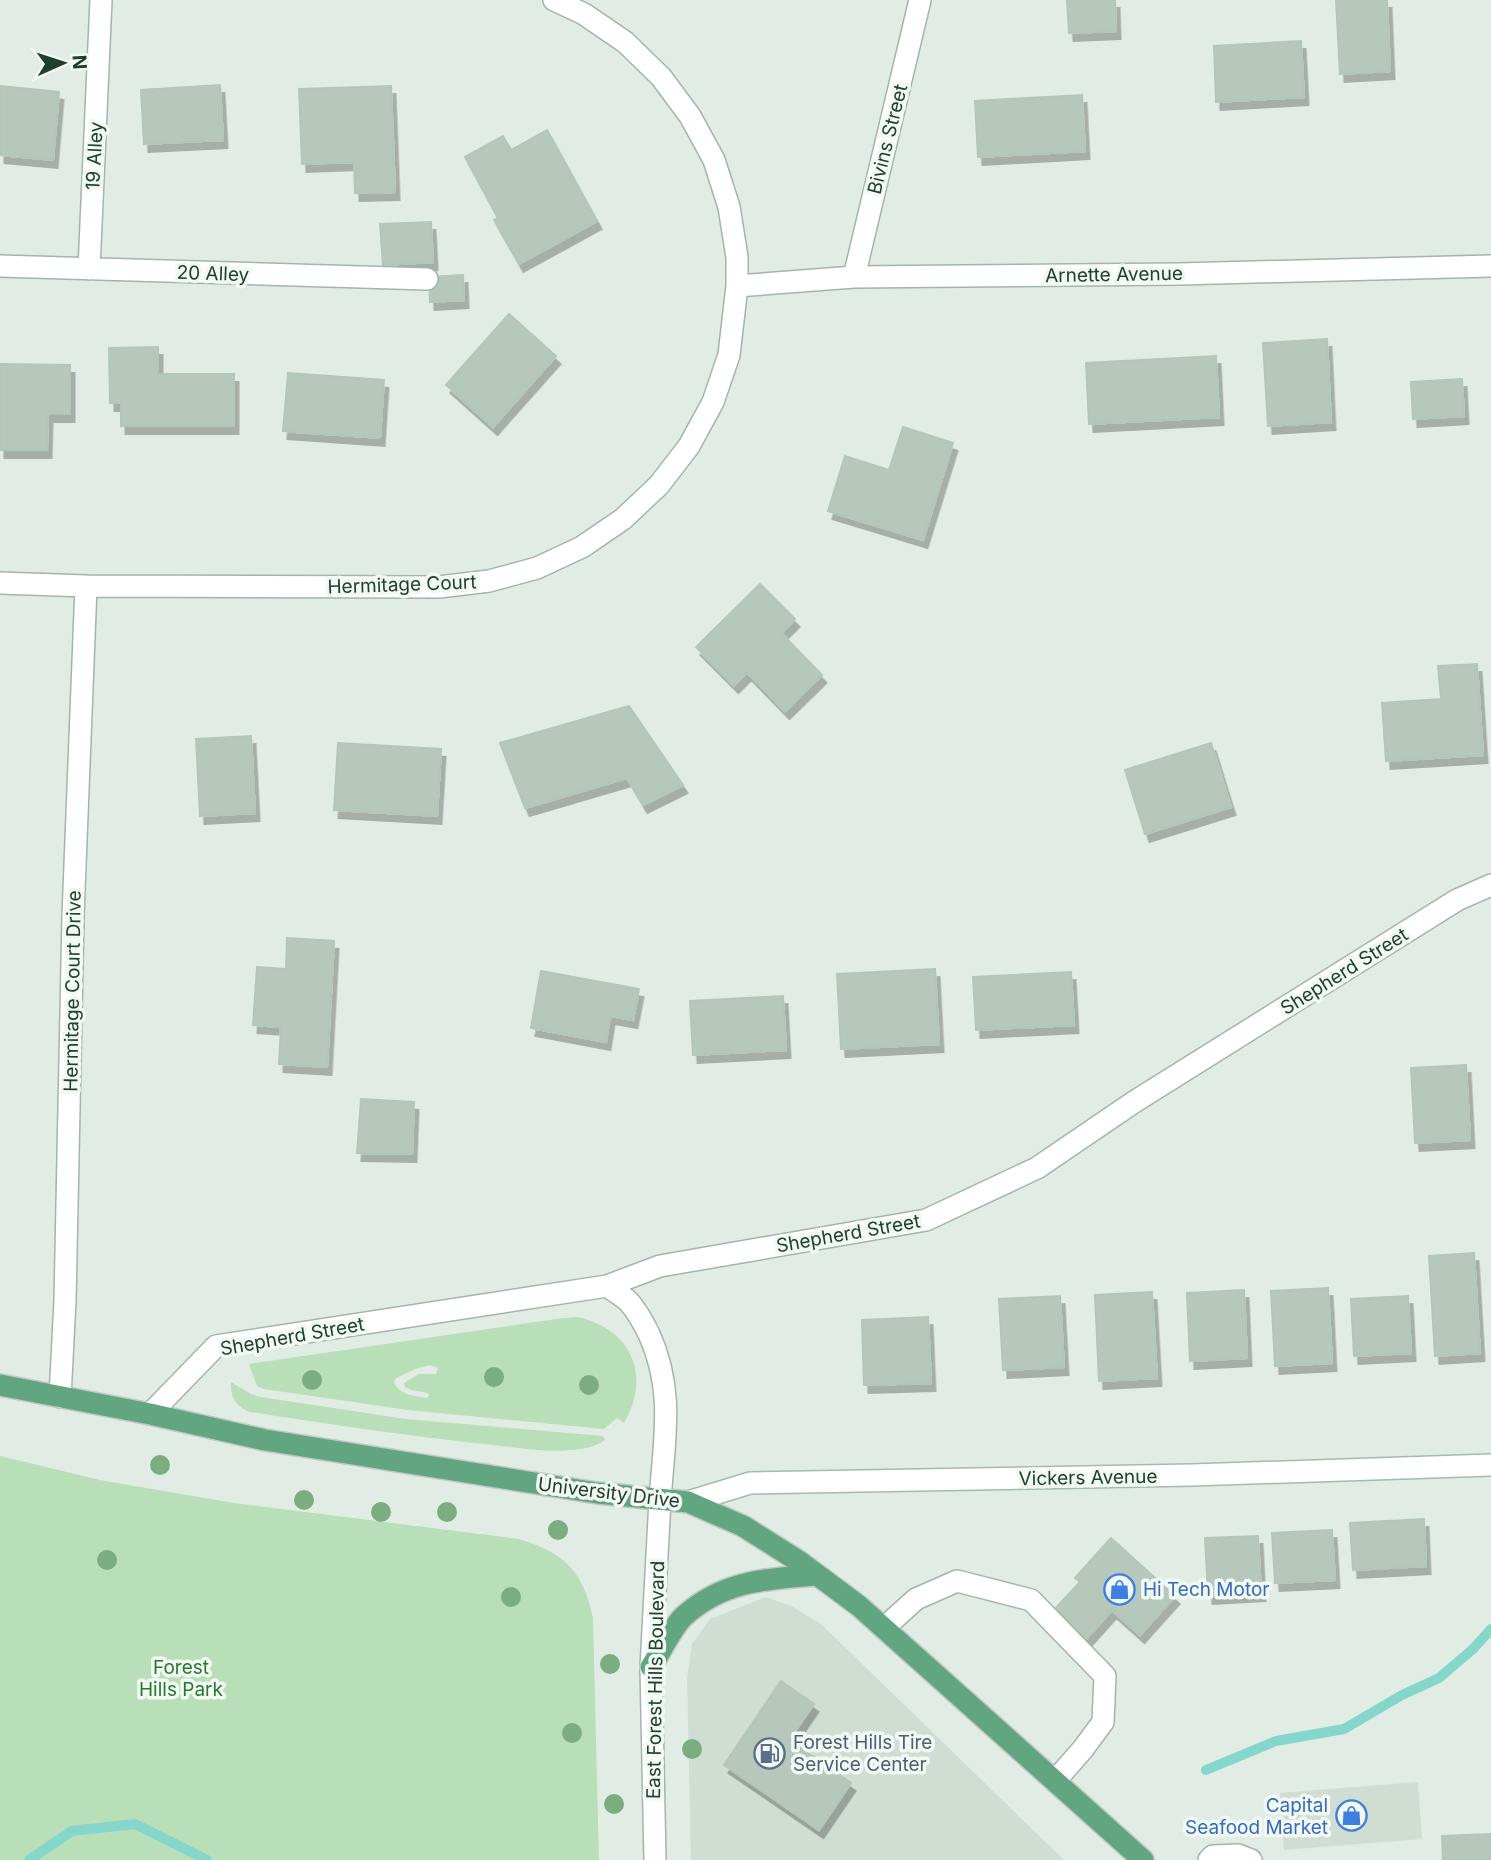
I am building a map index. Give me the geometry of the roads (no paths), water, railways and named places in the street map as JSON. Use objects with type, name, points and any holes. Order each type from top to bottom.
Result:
[{"type":"main road","name":"University Drive","points":[[0,1385],[265,1440],[590,1492],[688,1502],[743,1526],[800,1562],[859,1605],[1055,1781],[1136,1858]]},
{"type":"main road","points":[[651,1667],[682,1617],[719,1592],[760,1579],[817,1575]]},
{"type":"street","name":"19 Alley","points":[[89,270],[101,0]]},
{"type":"street","name":"Hermitage Court","points":[[0,583],[86,586],[439,587],[489,581],[537,568],[582,547],[623,519],[659,485],[689,446],[713,402],[729,355],[737,286],[737,257],[729,207],[713,160],[690,116],[661,77],[625,42],[584,14],[554,0]]},
{"type":"street","name":"Bivins Street","points":[[853,277],[920,0]]},
{"type":"street","name":"20 Alley","points":[[0,266],[427,279]]},
{"type":"street","name":"Arnette Avenue","points":[[737,286],[853,277],[1179,274],[1491,266]]},
{"type":"street","name":"Hermitage Court Drive","points":[[60,1397],[86,586]]},
{"type":"street","name":"Shepherd Street","points":[[150,1414],[216,1346],[607,1286],[660,1266],[926,1220],[1037,1168],[1134,1102],[1457,900],[1491,885]]},
{"type":"street","name":"East Forest Hills Boulevard","points":[[607,1286],[628,1302],[645,1325],[664,1377],[666,1412],[651,1667],[655,1860]]},
{"type":"street","name":"Vickers Avenue","points":[[688,1502],[750,1483],[1178,1475],[1491,1465]]},
{"type":"street","points":[[884,1628],[916,1599],[957,1581],[1031,1600],[1105,1676],[1103,1722],[1055,1781]]},
{"type":"street","points":[[1209,1860],[1213,1856],[1238,1855],[1251,1860]]},
{"type":"waterway","points":[[1206,1770],[1276,1741],[1344,1729],[1402,1695],[1439,1678],[1473,1649],[1491,1629]]},
{"type":"waterway","points":[[29,1860],[72,1831],[135,1824],[207,1860]]},
{"type":"place","name":"Hi Tech Motor","points":[[1120,1589]]},
{"type":"place","name":"Forest Hills Tire Service Center","points":[[770,1753]]},
{"type":"place","name":"Capital Seafood Market","points":[[1351,1816]]},
{"type":"park label","name":"Forest Hills Park","points":[[181,1678]]}]
